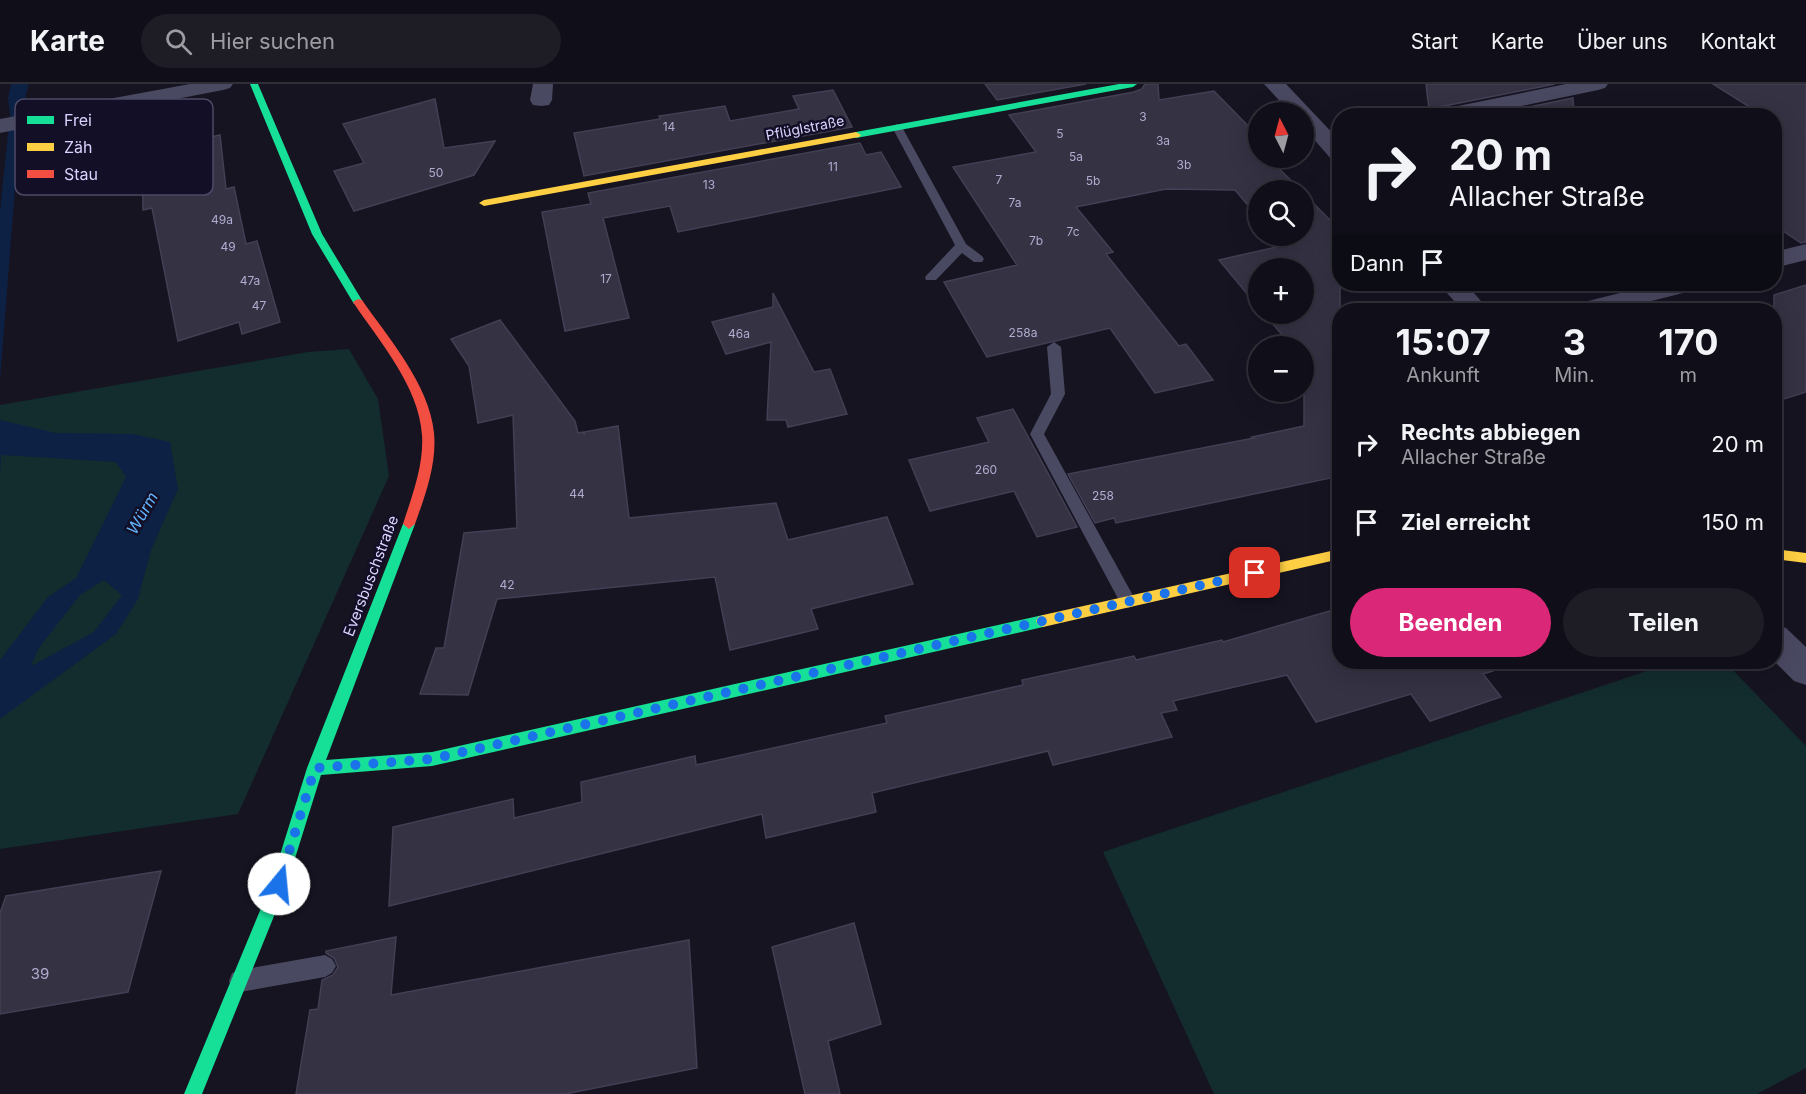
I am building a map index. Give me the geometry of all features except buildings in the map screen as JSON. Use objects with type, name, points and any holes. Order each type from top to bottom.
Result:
[{"type":"street","points":[[142,99],[224,84]]},
{"type":"street","name":"Eversbuschstraße","points":[[193,1094],[279,884],[315,768],[410,520],[425,475],[428,432],[416,395],[399,363],[338,272],[317,234],[254,84]]},
{"type":"street","name":"Pflüglstraße","points":[[484,203],[1132,84]]},
{"type":"street","points":[[1274,84],[1291,102]]},
{"type":"street","points":[[1478,108],[1598,84]]},
{"type":"street","points":[[0,126],[15,123]]},
{"type":"street","points":[[1314,123],[1332,136]]},
{"type":"street","points":[[1782,258],[1806,252]]},
{"type":"street","points":[[1458,291],[1470,303]]},
{"type":"street","points":[[1612,303],[1659,291]]},
{"type":"street","points":[[1782,555],[1806,558]]},
{"type":"street","points":[[315,768],[432,759],[1332,556]]},
{"type":"street","points":[[1782,646],[1806,670]]},
{"type":"lane","points":[[897,127],[961,246],[978,259]]},
{"type":"lane","points":[[931,277],[961,246]]},
{"type":"lane","points":[[1054,347],[1058,394],[1037,434],[1128,601]]},
{"type":"lane","points":[[239,981],[325,966]]},
{"type":"green space","points":[[349,349],[378,399],[389,476],[238,814],[0,849],[0,405],[308,352]]},
{"type":"green space","points":[[1653,669],[1732,669],[1806,746],[1806,1068],[1757,1094],[1214,1094],[1103,852]]},
{"type":"water","points":[[11,84],[29,84],[25,99],[15,99],[15,189],[0,380],[0,212],[10,114],[8,98]]},
{"type":"water","name":"Würm","points":[[0,420],[56,433],[132,434],[170,442],[178,489],[151,550],[138,599],[116,634],[0,719],[0,660],[48,597],[76,578],[126,477],[116,462],[1,455],[0,476]],"holes":[[[104,580],[122,595],[94,632],[31,666],[39,648],[80,595]]]},
{"type":"traffic: fast","points":[[254,84],[317,234],[358,302]]},
{"type":"traffic: fast","points":[[856,135],[1133,84]]},
{"type":"traffic: fast","points":[[193,1094],[279,884],[315,768],[409,524]]},
{"type":"traffic: fast","points":[[315,768],[432,759],[1043,621]]},
{"type":"traffic: slow","points":[[484,203],[856,135]]},
{"type":"traffic: slow","points":[[1782,555],[1806,558]]},
{"type":"traffic: slow","points":[[1043,621],[1332,556]]},
{"type":"traffic: jam","points":[[358,302],[401,366],[420,402],[426,419],[427,458],[420,491],[409,524]]},
{"type":"route","points":[[279,884],[315,768],[432,759],[1255,573]]}]
